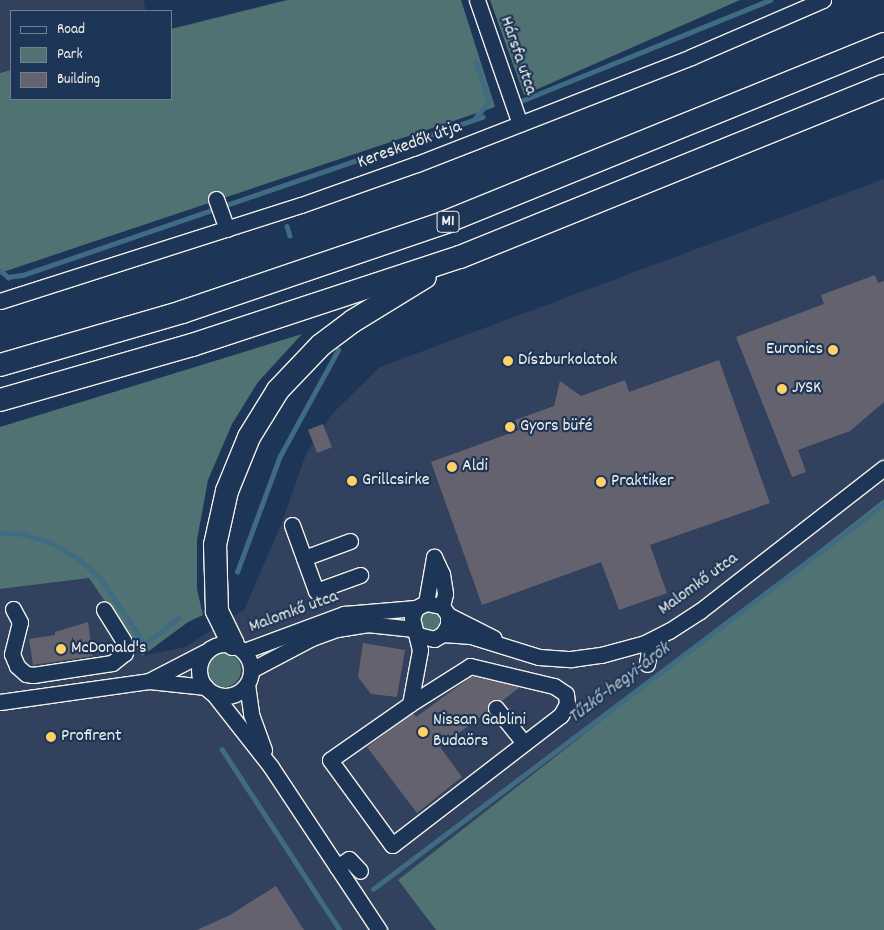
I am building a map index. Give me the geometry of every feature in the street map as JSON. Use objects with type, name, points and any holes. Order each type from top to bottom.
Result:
[{"type":"highway","name":"M1","points":[[0,365],[182,312],[446,222],[884,44]]},
{"type":"highway","name":"M1","points":[[0,400],[192,345],[460,257],[884,86]]},
{"type":"highway","points":[[238,648],[217,611],[215,545],[227,491],[248,437],[278,390],[321,345],[353,320],[460,257]]},
{"type":"street","name":"Hársfa utca","points":[[477,0],[520,124]]},
{"type":"street","name":"Kereskedők útja","points":[[0,301],[224,222],[417,164],[692,57],[823,0]]},
{"type":"street","points":[[216,200],[224,222]]},
{"type":"street","name":"Malomkő utca","points":[[443,634],[471,636],[539,657],[571,659],[610,654],[645,643],[669,632],[700,611],[884,468]]},
{"type":"street","points":[[292,525],[316,591],[360,576]]},
{"type":"street","points":[[304,558],[350,541]]},
{"type":"street","points":[[410,704],[419,638],[412,618],[421,606],[434,557],[442,574],[448,625],[443,634],[419,638]]},
{"type":"street","points":[[421,606],[445,610]]},
{"type":"street","name":"Malomkő utca","points":[[238,648],[344,614],[421,606]]},
{"type":"street","points":[[13,609],[20,622],[12,654],[17,666],[26,674],[33,675],[112,663],[125,653],[123,640],[104,610]]},
{"type":"street","name":"Malomkő utca","points":[[445,610],[508,647]]},
{"type":"street","name":"Malomkő utca","points":[[249,677],[312,638],[337,629],[367,624],[419,638]]},
{"type":"street","points":[[645,643],[649,651],[647,664]]},
{"type":"street","points":[[149,681],[218,644],[238,648],[249,677],[251,714],[271,767]]},
{"type":"street","points":[[205,652],[199,670],[209,690],[271,767],[378,930]]},
{"type":"street","points":[[470,666],[562,689],[567,699],[565,710],[524,744],[392,845],[330,760],[410,704],[470,666]]},
{"type":"street","points":[[0,702],[149,681],[232,695],[249,677]]},
{"type":"street","points":[[496,708],[524,744]]},
{"type":"street","points":[[336,867],[349,858],[360,871]]},
{"type":"shaded area","points":[[0,0],[143,0],[146,10],[10,10],[10,70],[0,73]]},
{"type":"shaded area","points":[[884,179],[884,499],[398,880],[436,930],[0,930],[0,589],[89,578],[142,656],[185,647],[244,610],[281,525],[306,454],[333,413],[380,367]]},
{"type":"green space","points":[[287,0],[461,0],[495,107],[0,273],[0,73],[10,70],[10,100],[172,100],[172,29]]},
{"type":"green space","points":[[490,0],[740,0],[524,95]]},
{"type":"green space","points":[[302,334],[258,382],[232,424],[208,480],[197,540],[197,589],[203,615],[188,622],[142,656],[89,578],[0,589],[0,427]]},
{"type":"green space","points":[[884,499],[884,930],[436,930],[398,880]]},
{"type":"green space","points":[[430,611],[437,614],[440,621],[437,628],[430,631],[423,628],[420,621],[423,614]]},
{"type":"green space","points":[[224,653],[236,658],[241,670],[236,682],[224,687],[212,682],[207,670],[212,658]]},
{"type":"building","points":[[875,275],[878,283],[884,281],[884,402],[850,431],[798,450],[806,472],[792,477],[736,337],[824,304],[821,295]]},
{"type":"building","name":"Praktiker","points":[[719,360],[770,503],[650,545],[667,593],[619,610],[601,562],[482,605],[431,462],[519,430],[515,420],[554,406],[560,381],[581,396],[625,380],[629,392]]},
{"type":"building","points":[[323,424],[332,447],[317,453],[308,430]]},
{"type":"building","name":"McDonald's","points":[[88,622],[93,656],[33,665],[29,639],[55,635],[55,632]]},
{"type":"building","points":[[363,643],[405,650],[397,697],[371,694],[358,677]]},
{"type":"building","name":"Nissan Gablini Budaörs","points":[[472,676],[520,687],[502,701],[491,700],[488,711],[440,747],[462,777],[417,813],[367,747],[413,713],[416,717]]},
{"type":"building","points":[[276,886],[304,930],[197,930],[230,915]]},
{"type":"waterway","points":[[521,101],[770,0]]},
{"type":"waterway","points":[[475,118],[489,102],[476,63]]},
{"type":"waterway","points":[[0,270],[8,277],[23,275],[483,117]]},
{"type":"waterway","points":[[287,226],[290,236]]},
{"type":"waterway","points":[[237,572],[280,456],[338,350]]},
{"type":"waterway","name":"Tűzkő-hegyi-árok","points":[[373,889],[884,504]]},
{"type":"waterway","points":[[0,533],[24,534],[52,543],[79,559],[101,579],[145,644],[178,618]]},
{"type":"waterway","points":[[222,749],[340,930]]},
{"type":"place","name":"Euronics","points":[[833,350]]},
{"type":"place","name":"Díszburkolatok","points":[[508,361]]},
{"type":"place","name":"JYSK","points":[[782,389]]},
{"type":"place","name":"Gyors büfé","points":[[510,427]]},
{"type":"place","name":"Aldi","points":[[452,467]]},
{"type":"place","name":"Grillcsirke","points":[[352,481]]},
{"type":"place","name":"Praktiker","points":[[601,482]]},
{"type":"place","name":"McDonald's","points":[[61,649]]},
{"type":"place","name":"Nissan Gablini Budaörs","points":[[423,732]]},
{"type":"place","name":"Profirent","points":[[51,737]]}]
